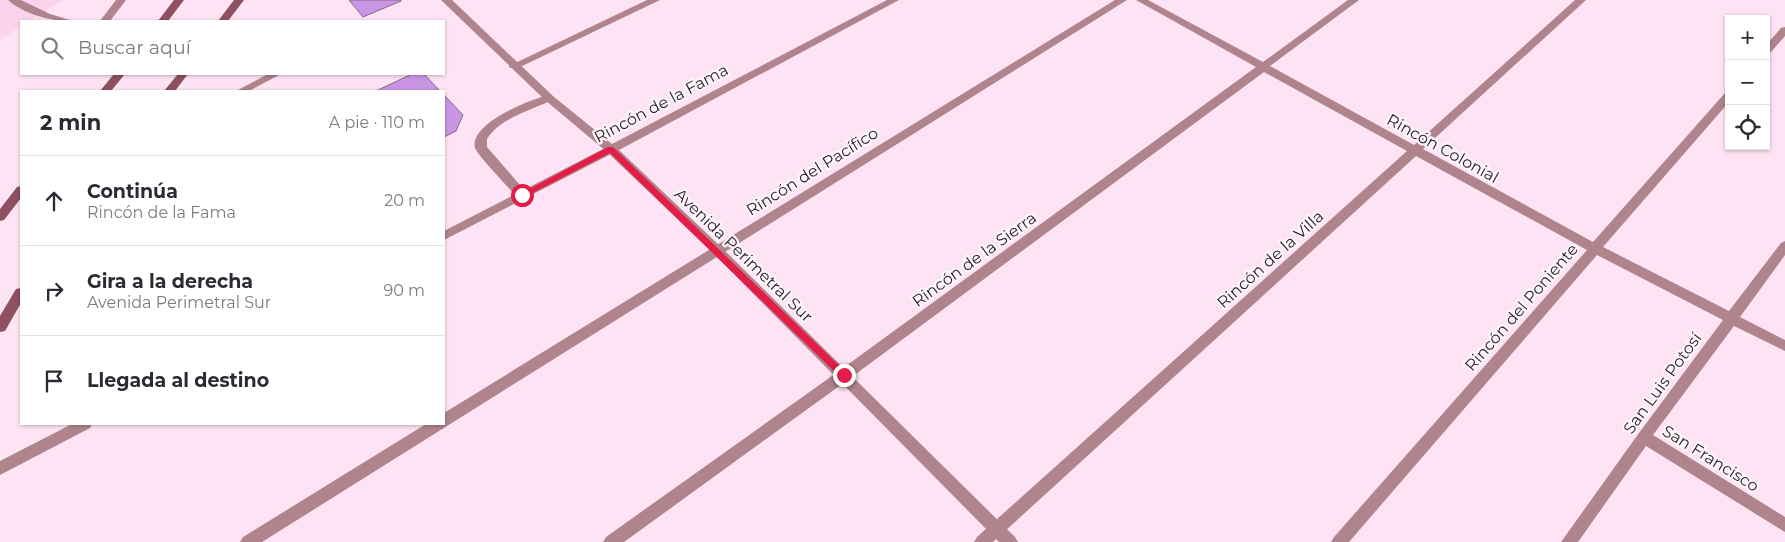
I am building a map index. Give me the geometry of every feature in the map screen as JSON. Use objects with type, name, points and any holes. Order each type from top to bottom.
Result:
[{"type":"main road","points":[[164,20],[180,0]]},
{"type":"main road","points":[[224,20],[239,0]]},
{"type":"main road","points":[[107,90],[119,75]]},
{"type":"main road","points":[[171,90],[182,75]]},
{"type":"main road","points":[[0,217],[20,191]]},
{"type":"main road","points":[[0,327],[20,295]]},
{"type":"street","points":[[13,0],[47,16],[64,20]]},
{"type":"street","points":[[106,20],[121,0]]},
{"type":"street","name":"Avenida Perimetral Sur","points":[[446,0],[548,98],[611,149],[717,250],[1010,542]]},
{"type":"street","points":[[514,66],[655,0]]},
{"type":"street","name":"Rincón de la Fama","points":[[445,235],[894,0]]},
{"type":"street","name":"Rincón del Pacífico","points":[[445,419],[1122,0]]},
{"type":"street","name":"Rincón Colonial","points":[[1142,0],[1596,249],[1732,317],[1785,346]]},
{"type":"street","name":"Rincón de la Sierra","points":[[611,542],[844,375],[1354,0]]},
{"type":"street","name":"Rincón de la Villa","points":[[982,542],[1581,0]]},
{"type":"street","points":[[1770,47],[1785,30]]},
{"type":"street","points":[[244,90],[274,75]]},
{"type":"street","points":[[522,195],[481,148],[479,142],[492,124],[548,98]]},
{"type":"street","name":"Rincón del Poniente","points":[[1339,542],[1725,100]]},
{"type":"street","name":"San Luis Potosí","points":[[1569,542],[1785,246]]},
{"type":"street","points":[[0,468],[83,425]]},
{"type":"street","points":[[248,542],[436,425]]},
{"type":"street","name":"San Francisco","points":[[1644,437],[1785,525]]},
{"type":"shaded area","points":[[0,0],[63,0],[31,20],[20,20],[20,27],[0,40]]},
{"type":"building","points":[[349,0],[401,0],[401,1],[363,17]]},
{"type":"building","points":[[410,75],[425,75],[439,90],[378,90]]},
{"type":"building","points":[[445,96],[463,115],[456,131],[445,136]]},
{"type":"route","points":[[522,195],[611,149],[844,375]]}]
